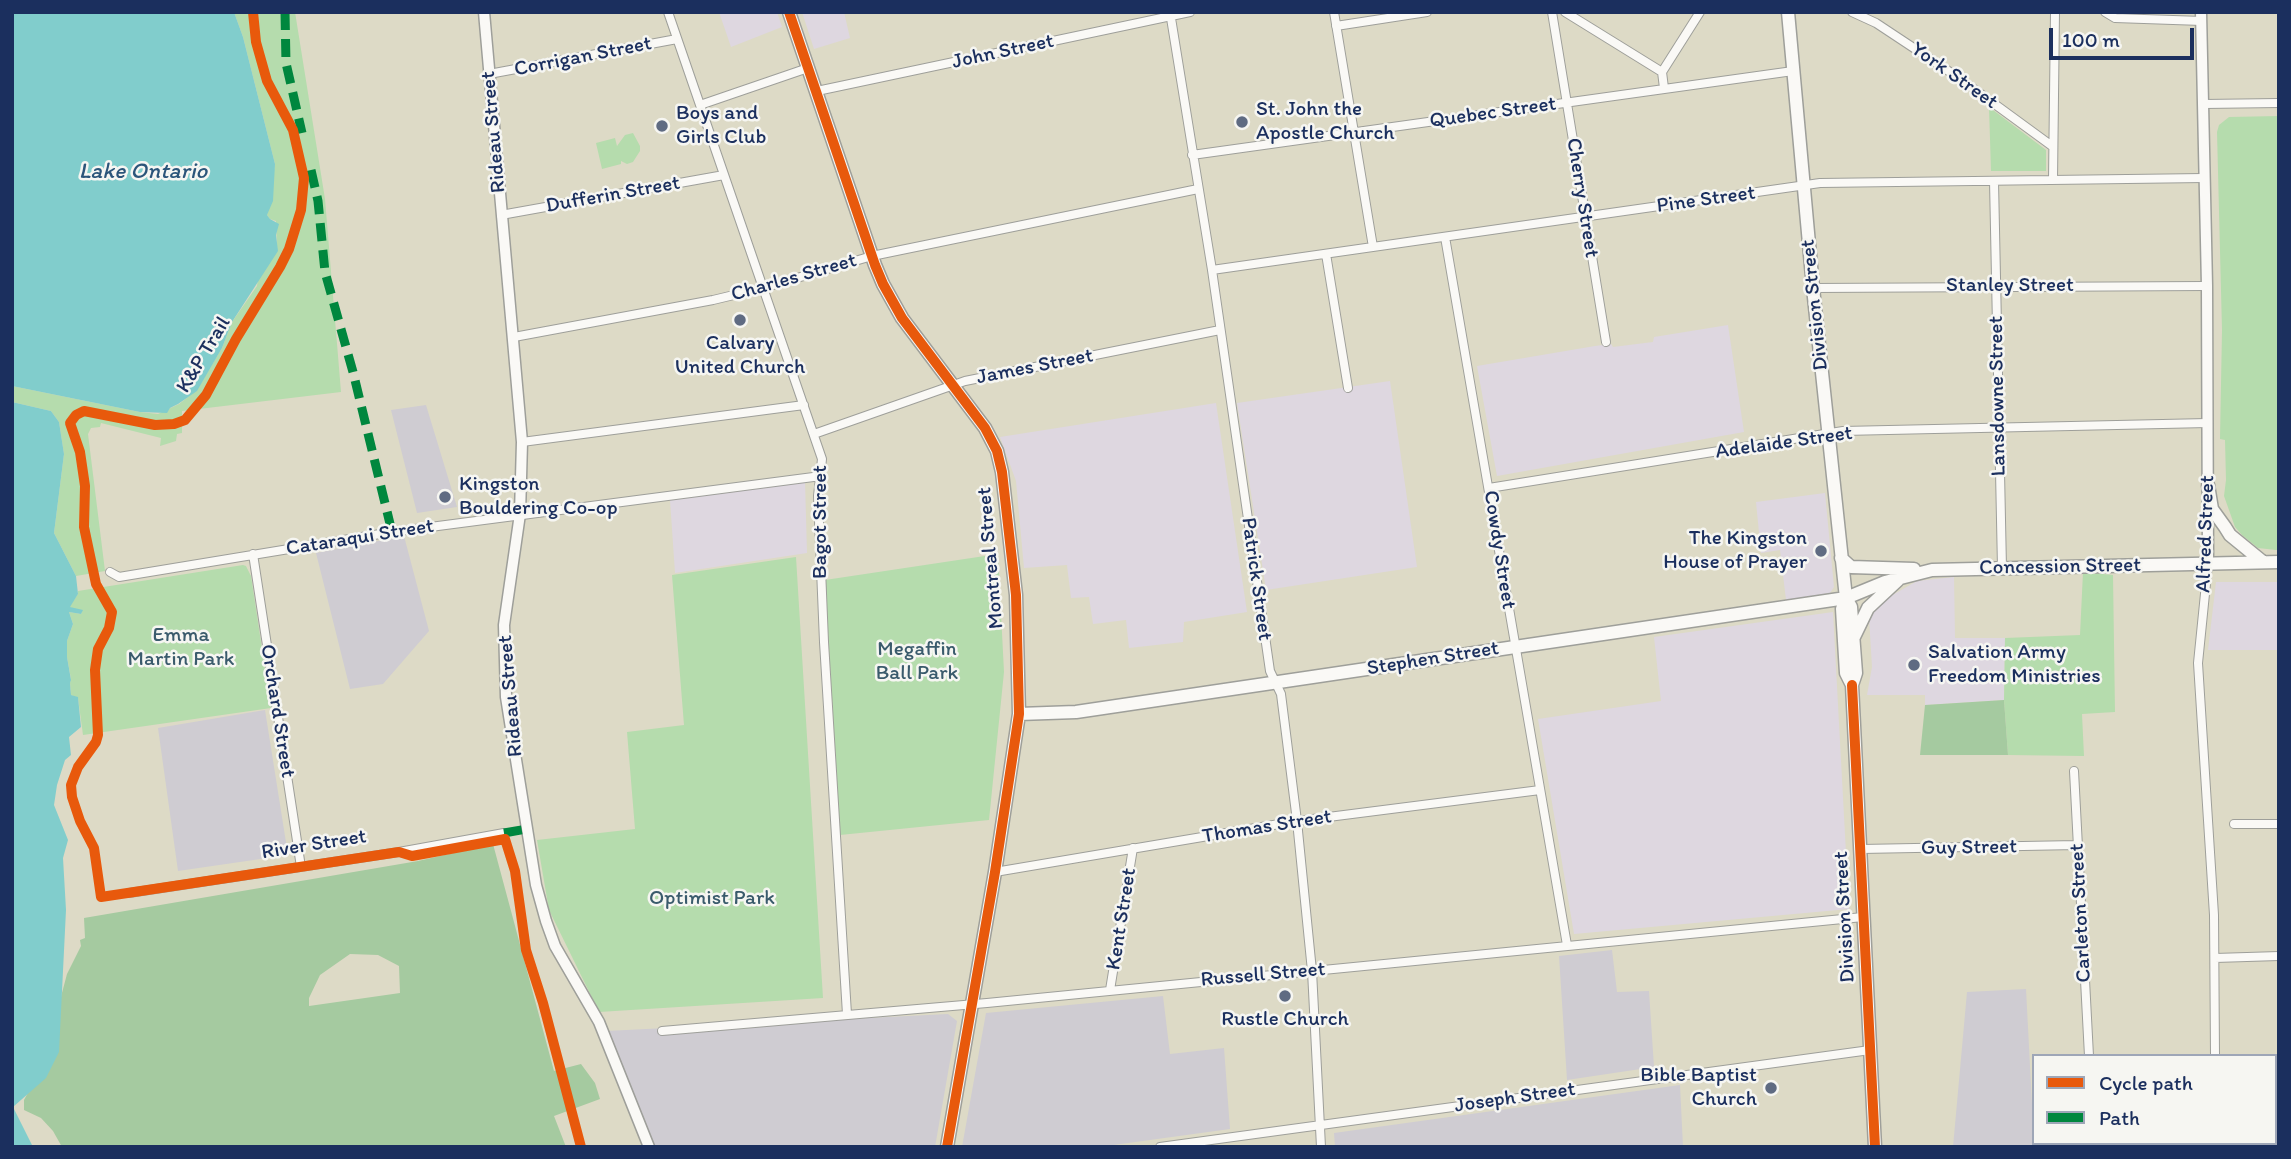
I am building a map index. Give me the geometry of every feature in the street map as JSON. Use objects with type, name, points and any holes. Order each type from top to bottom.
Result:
[{"type":"main road","name":"Montreal Street","points":[[789,12],[883,284],[902,318],[985,428],[997,452],[1002,472],[1016,595],[1019,714],[995,872],[947,1147]]},
{"type":"main road","name":"Division Street","points":[[1788,12],[1841,558],[1846,598],[1851,607],[1875,1147]]},
{"type":"main road","points":[[2208,485],[2212,509],[2224,527],[2263,562]]},
{"type":"main road","points":[[1841,558],[1851,567],[1932,570]]},
{"type":"main road","name":"Concession Street","points":[[1846,598],[1900,577],[1932,570],[2279,562]]},
{"type":"main road","points":[[1853,638],[1868,608],[1900,577]]},
{"type":"main road","name":"Division Street","points":[[1846,598],[1842,609],[1846,673],[1853,685]]},
{"type":"main road","name":"Stephen Street","points":[[1019,714],[1076,712],[1846,598]]},
{"type":"street","name":"Rideau Street","points":[[484,12],[522,442],[520,514],[504,625],[506,697],[536,885],[555,946],[599,1022],[649,1147]]},
{"type":"street","name":"Bagot Street","points":[[668,12],[822,459],[818,496],[824,642],[846,1014]]},
{"type":"street","name":"John Street","points":[[817,91],[1170,14],[1190,12]]},
{"type":"street","points":[[1334,12],[1373,247]]},
{"type":"street","points":[[1336,26],[1427,12]]},
{"type":"street","name":"Cherry Street","points":[[1552,12],[1606,342]]},
{"type":"street","points":[[1565,12],[1662,72]]},
{"type":"street","points":[[1664,88],[1662,72],[1700,12]]},
{"type":"street","name":"York Street","points":[[1852,12],[1876,23],[1959,78],[2052,146]]},
{"type":"street","points":[[2053,180],[2055,12]]},
{"type":"street","points":[[2105,12],[2115,18],[2202,16]]},
{"type":"street","name":"Patrick Street","points":[[1170,14],[1212,270],[1270,671],[1280,694],[1297,821],[1312,971],[1321,1147]]},
{"type":"street","name":"Alfred Street","points":[[2202,16],[2208,564],[2198,663],[2215,958],[2216,1054]]},
{"type":"street","name":"Corrigan Street","points":[[489,74],[677,39]]},
{"type":"street","points":[[700,105],[808,68]]},
{"type":"street","name":"Quebec Street","points":[[1192,155],[1793,71]]},
{"type":"street","points":[[2204,104],[2279,103]]},
{"type":"street","name":"Dufferin Street","points":[[501,215],[724,175]]},
{"type":"street","name":"Pine Street","points":[[1212,270],[1820,183],[2204,178]]},
{"type":"street","name":"Lansdowne Street","points":[[1994,181],[2002,568]]},
{"type":"street","name":"Charles Street","points":[[514,337],[663,307],[713,300],[872,256],[1198,189]]},
{"type":"street","name":"Cowdy Street","points":[[1445,237],[1567,945]]},
{"type":"street","points":[[1326,254],[1348,388]]},
{"type":"street","name":"Stanley Street","points":[[1813,288],[2207,286]]},
{"type":"street","name":"James Street","points":[[814,434],[954,385],[1220,330]]},
{"type":"street","points":[[522,442],[804,405]]},
{"type":"street","name":"Adelaide Street","points":[[1489,488],[1843,431],[2208,424]]},
{"type":"street","name":"Cataraqui Street","points":[[110,572],[119,577],[520,514],[821,476]]},
{"type":"street","name":"Orchard Street","points":[[253,554],[301,867]]},
{"type":"street","name":"Carleton Street","points":[[2074,771],[2089,1054]]},
{"type":"street","name":"Thomas Street","points":[[995,872],[1297,821],[1540,790]]},
{"type":"street","points":[[2234,824],[2279,824]]},
{"type":"street","name":"River Street","points":[[129,893],[504,833]]},
{"type":"street","name":"Guy Street","points":[[1861,849],[2077,845]]},
{"type":"street","name":"Kent Street","points":[[1110,990],[1133,848]]},
{"type":"street","name":"Russell Street","points":[[662,1031],[971,1004],[1863,917]]},
{"type":"street","points":[[2215,958],[2279,956]]},
{"type":"street","name":"Joseph Street","points":[[1160,1147],[1870,1050]]},
{"type":"shaded area","points":[[719,12],[777,12],[782,27],[731,47]]},
{"type":"shaded area","points":[[802,12],[844,12],[850,38],[814,49]]},
{"type":"shaded area","points":[[1728,325],[1744,432],[1497,476],[1477,366],[1595,346],[1611,344],[1613,347],[1653,342],[1654,337]]},
{"type":"shaded area","points":[[1390,381],[1417,567],[1266,590],[1237,403]]},
{"type":"shaded area","points":[[1216,403],[1247,612],[1184,622],[1183,642],[1129,648],[1126,620],[1093,624],[1089,597],[1071,598],[1067,565],[1024,568],[1016,481],[1000,437]]},
{"type":"shaded area","points":[[426,405],[457,507],[417,513],[391,410]]},
{"type":"shaded area","points":[[805,481],[807,553],[675,573],[670,500]]},
{"type":"shaded area","points":[[1825,493],[1834,587],[1830,593],[1786,600],[1780,550],[1761,553],[1756,502]]},
{"type":"shaded area","points":[[404,536],[429,631],[383,684],[350,689],[316,553]]},
{"type":"shaded area","points":[[1954,577],[1955,638],[2005,638],[2004,700],[1925,705],[1925,695],[1867,695],[1872,667],[1869,617],[1889,597],[1917,581]]},
{"type":"shaded area","points":[[2216,582],[2278,582],[2279,650],[2208,650]]},
{"type":"shaded area","points":[[1833,612],[1849,909],[1574,934],[1538,719],[1661,701],[1654,637]]},
{"type":"shaded area","points":[[265,710],[288,855],[178,871],[158,728]]},
{"type":"shaded area","points":[[1612,950],[1617,992],[1649,991],[1654,1067],[1567,1080],[1559,956]]},
{"type":"shaded area","points":[[2026,989],[2032,1145],[2036,1147],[1953,1147],[1967,992]]},
{"type":"shaded area","points":[[1163,996],[1170,1054],[1224,1048],[1230,1129],[1099,1147],[962,1147],[986,1013]]},
{"type":"shaded area","points":[[948,1014],[957,1021],[935,1147],[652,1147],[606,1031]]},
{"type":"shaded area","points":[[1680,1085],[1683,1147],[1335,1147],[1334,1133]]},
{"type":"green space","points":[[234,12],[295,12],[325,199],[341,392],[182,411],[182,433],[177,434],[176,441],[160,446],[161,438],[101,423],[100,427],[91,428],[88,434],[105,571],[76,576],[54,533],[64,454],[59,422],[51,411],[12,402],[12,386],[158,414],[179,404],[197,390],[222,348],[232,322],[257,286],[258,279],[277,247],[276,221],[267,215],[275,164],[243,37]]},
{"type":"green space","points":[[1989,107],[2046,150],[2046,171],[1991,171]]},
{"type":"green space","points":[[2279,116],[2279,550],[2276,550],[2258,548],[2242,535],[2235,527],[2224,496],[2225,440],[2220,439],[2222,330],[2217,132],[2219,125],[2229,117]]},
{"type":"green space","points":[[633,133],[640,151],[633,162],[627,164],[621,161],[621,164],[602,169],[596,143],[615,138],[617,146],[625,135]]},
{"type":"green space","name":"Megaffin Ball Park","points":[[998,554],[1004,672],[989,820],[840,835],[825,580]]},
{"type":"green space","name":"Optimist Park","points":[[796,557],[823,998],[599,1012],[549,910],[537,840],[635,829],[627,732],[684,725],[672,575]]},
{"type":"green space","name":"Emma Martin Park","points":[[243,565],[251,576],[271,708],[83,735],[78,698],[71,695],[67,657],[67,641],[73,624],[69,612],[81,614],[82,611],[69,607],[78,591]]},
{"type":"green space","points":[[2083,572],[2113,575],[2115,712],[2082,714],[2084,756],[2008,755],[2004,700],[2005,638],[2080,635]]},
{"type":"green space","points":[[2004,700],[2008,755],[1920,755],[1925,705]]},
{"type":"green space","points":[[493,844],[554,1071],[581,1064],[595,1083],[600,1099],[554,1116],[566,1147],[62,1147],[41,1118],[24,1110],[24,1100],[55,1043],[58,1008],[67,974],[81,946],[80,940],[85,938],[84,918],[418,861]],"holes":[[[350,954],[378,955],[399,966],[400,993],[309,1006],[309,998],[320,975]]]},
{"type":"water","name":"Lake Ontario","points":[[12,12],[234,12],[243,37],[275,164],[273,201],[267,215],[279,224],[276,235],[278,251],[232,322],[222,348],[197,391],[170,408],[167,413],[140,412],[12,386]]},
{"type":"water","points":[[12,402],[51,411],[59,422],[64,454],[54,533],[76,576],[78,594],[70,607],[83,610],[81,614],[69,612],[73,624],[67,641],[71,695],[78,697],[81,727],[69,737],[71,755],[65,760],[54,805],[68,840],[63,858],[66,910],[59,1052],[46,1078],[13,1107],[33,1147],[12,1147]]},
{"type":"marked path","points":[[285,12],[286,63],[302,133]]},
{"type":"marked path","points":[[311,170],[318,201],[325,272],[353,372],[392,532]]},
{"type":"marked path","points":[[504,833],[527,829]]},
{"type":"cycle path","name":"K&P Trail","points":[[253,12],[256,42],[267,81],[293,130],[304,178],[301,210],[289,249],[280,267],[206,395],[185,420],[174,424],[155,425],[84,411],[76,415],[70,423],[80,452],[85,486],[84,527],[96,584],[112,612],[109,628],[98,649],[95,670],[98,735],[78,767],[71,785],[72,797],[80,821],[94,848],[101,897],[399,852],[412,856],[505,839],[515,871],[526,950],[543,1003],[581,1147]]},
{"type":"cycle path","points":[[789,12],[883,284],[902,318],[985,428],[997,451],[1002,472],[1016,595],[1019,714],[995,872],[947,1147]]},
{"type":"cycle path","points":[[1852,685],[1875,1147]]},
{"type":"place","name":"St. John the Apostle Church","points":[[1242,122]]},
{"type":"place","name":"Boys and Girls Club","points":[[662,126]]},
{"type":"place","name":"Calvary United Church","points":[[740,320]]},
{"type":"place","name":"Kingston Bouldering Co-op","points":[[445,497]]},
{"type":"place","name":"The Kingston House of Prayer","points":[[1821,551]]},
{"type":"place","name":"Salvation Army Freedom Ministries","points":[[1914,665]]},
{"type":"place","name":"Rustle Church","points":[[1285,996]]},
{"type":"place","name":"Bible Baptist Church","points":[[1771,1088]]}]
